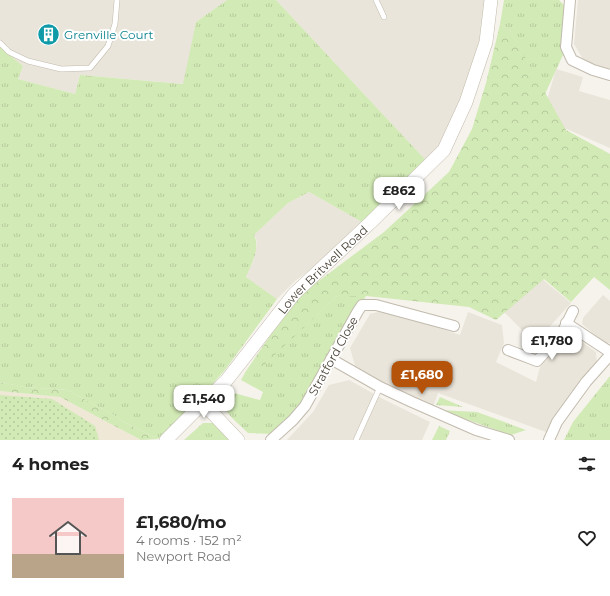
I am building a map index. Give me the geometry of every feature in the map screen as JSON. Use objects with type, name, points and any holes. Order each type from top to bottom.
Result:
[{"type":"street","name":"Lower Britwell Road","points":[[166,440],[226,381],[294,294],[371,222],[444,150],[466,102],[486,42],[491,0]]},
{"type":"street","points":[[570,0],[566,47],[572,60],[593,70],[610,75]]},
{"type":"street","name":"Stratford Close","points":[[271,440],[293,420],[305,406],[362,305],[376,305],[454,326]]},
{"type":"street","points":[[508,350],[537,361],[561,335],[573,311]]},
{"type":"street","points":[[549,440],[557,422],[586,382],[610,353],[566,323]]},
{"type":"street","points":[[331,359],[380,387],[476,430],[509,440]]},
{"type":"street","points":[[203,403],[238,440]]},
{"type":"lane","points":[[0,43],[10,52],[28,61],[61,69],[90,68],[108,46],[115,24],[117,0]]},
{"type":"lane","points":[[376,0],[384,17]]},
{"type":"lane","points":[[356,440],[380,387]]},
{"type":"shaded area","points":[[0,0],[227,0],[196,22],[184,84],[80,75],[75,94],[18,79],[23,66],[0,47]]},
{"type":"shaded area","points":[[276,0],[490,0],[481,50],[434,169]]},
{"type":"shaded area","points":[[578,0],[610,0],[610,71],[586,64],[574,44]]},
{"type":"shaded area","points":[[556,69],[583,77],[579,91],[610,100],[610,148],[562,127],[545,107]]},
{"type":"shaded area","points":[[309,192],[369,226],[295,281],[277,299],[246,277],[254,259],[257,245],[254,235],[288,203]]},
{"type":"shaded area","points":[[541,278],[571,303],[535,343],[503,311]]},
{"type":"shaded area","points":[[603,295],[610,301],[610,343],[605,343],[582,324],[583,318]]},
{"type":"shaded area","points":[[386,310],[460,335],[468,312],[502,325],[504,343],[496,362],[536,382],[540,367],[566,339],[578,339],[596,352],[597,366],[564,405],[546,432],[438,393],[433,407],[397,391],[356,369],[350,348],[370,314]]},
{"type":"shaded area","points":[[349,380],[383,399],[430,422],[422,440],[287,440],[313,412],[329,385]]},
{"type":"shaded area","points":[[0,391],[60,397],[141,440],[0,440]]},
{"type":"green space","points":[[227,0],[276,0],[434,169],[369,226],[309,192],[288,203],[254,235],[256,240],[256,251],[246,277],[277,299],[225,370],[184,416],[158,439],[67,390],[24,387],[0,382],[0,47],[23,66],[18,79],[75,94],[80,75],[183,84],[196,22]]},
{"type":"green space","points":[[504,0],[559,0],[564,5],[563,55],[545,94],[510,30],[500,24]]},
{"type":"green space","points":[[500,24],[510,30],[566,130],[610,154],[610,290],[594,277],[571,302],[544,279],[496,320],[469,307],[366,296],[337,296],[260,369],[246,371],[296,298],[384,232],[449,172],[472,129],[486,83]]},
{"type":"green space","points":[[337,296],[366,296],[301,407],[274,434],[248,433],[223,407],[221,393],[223,390],[260,400],[263,392],[241,380],[246,371],[260,368]]},
{"type":"green space","points":[[610,376],[610,440],[564,440],[573,422]]},
{"type":"green space","points":[[0,382],[24,387],[67,390],[158,439],[141,440],[60,397],[0,391]]},
{"type":"green space","points":[[0,395],[52,399],[95,426],[99,440],[0,440]]},
{"type":"green space","points":[[440,397],[463,407],[436,405]]},
{"type":"green space","points":[[440,410],[477,412],[526,430],[511,435]]},
{"type":"green space","points":[[203,423],[218,423],[232,440],[184,440]]},
{"type":"green space","points":[[439,426],[450,431],[446,440],[432,440]]},
{"type":"place","name":"Grenville Court","points":[[49,34]]}]
